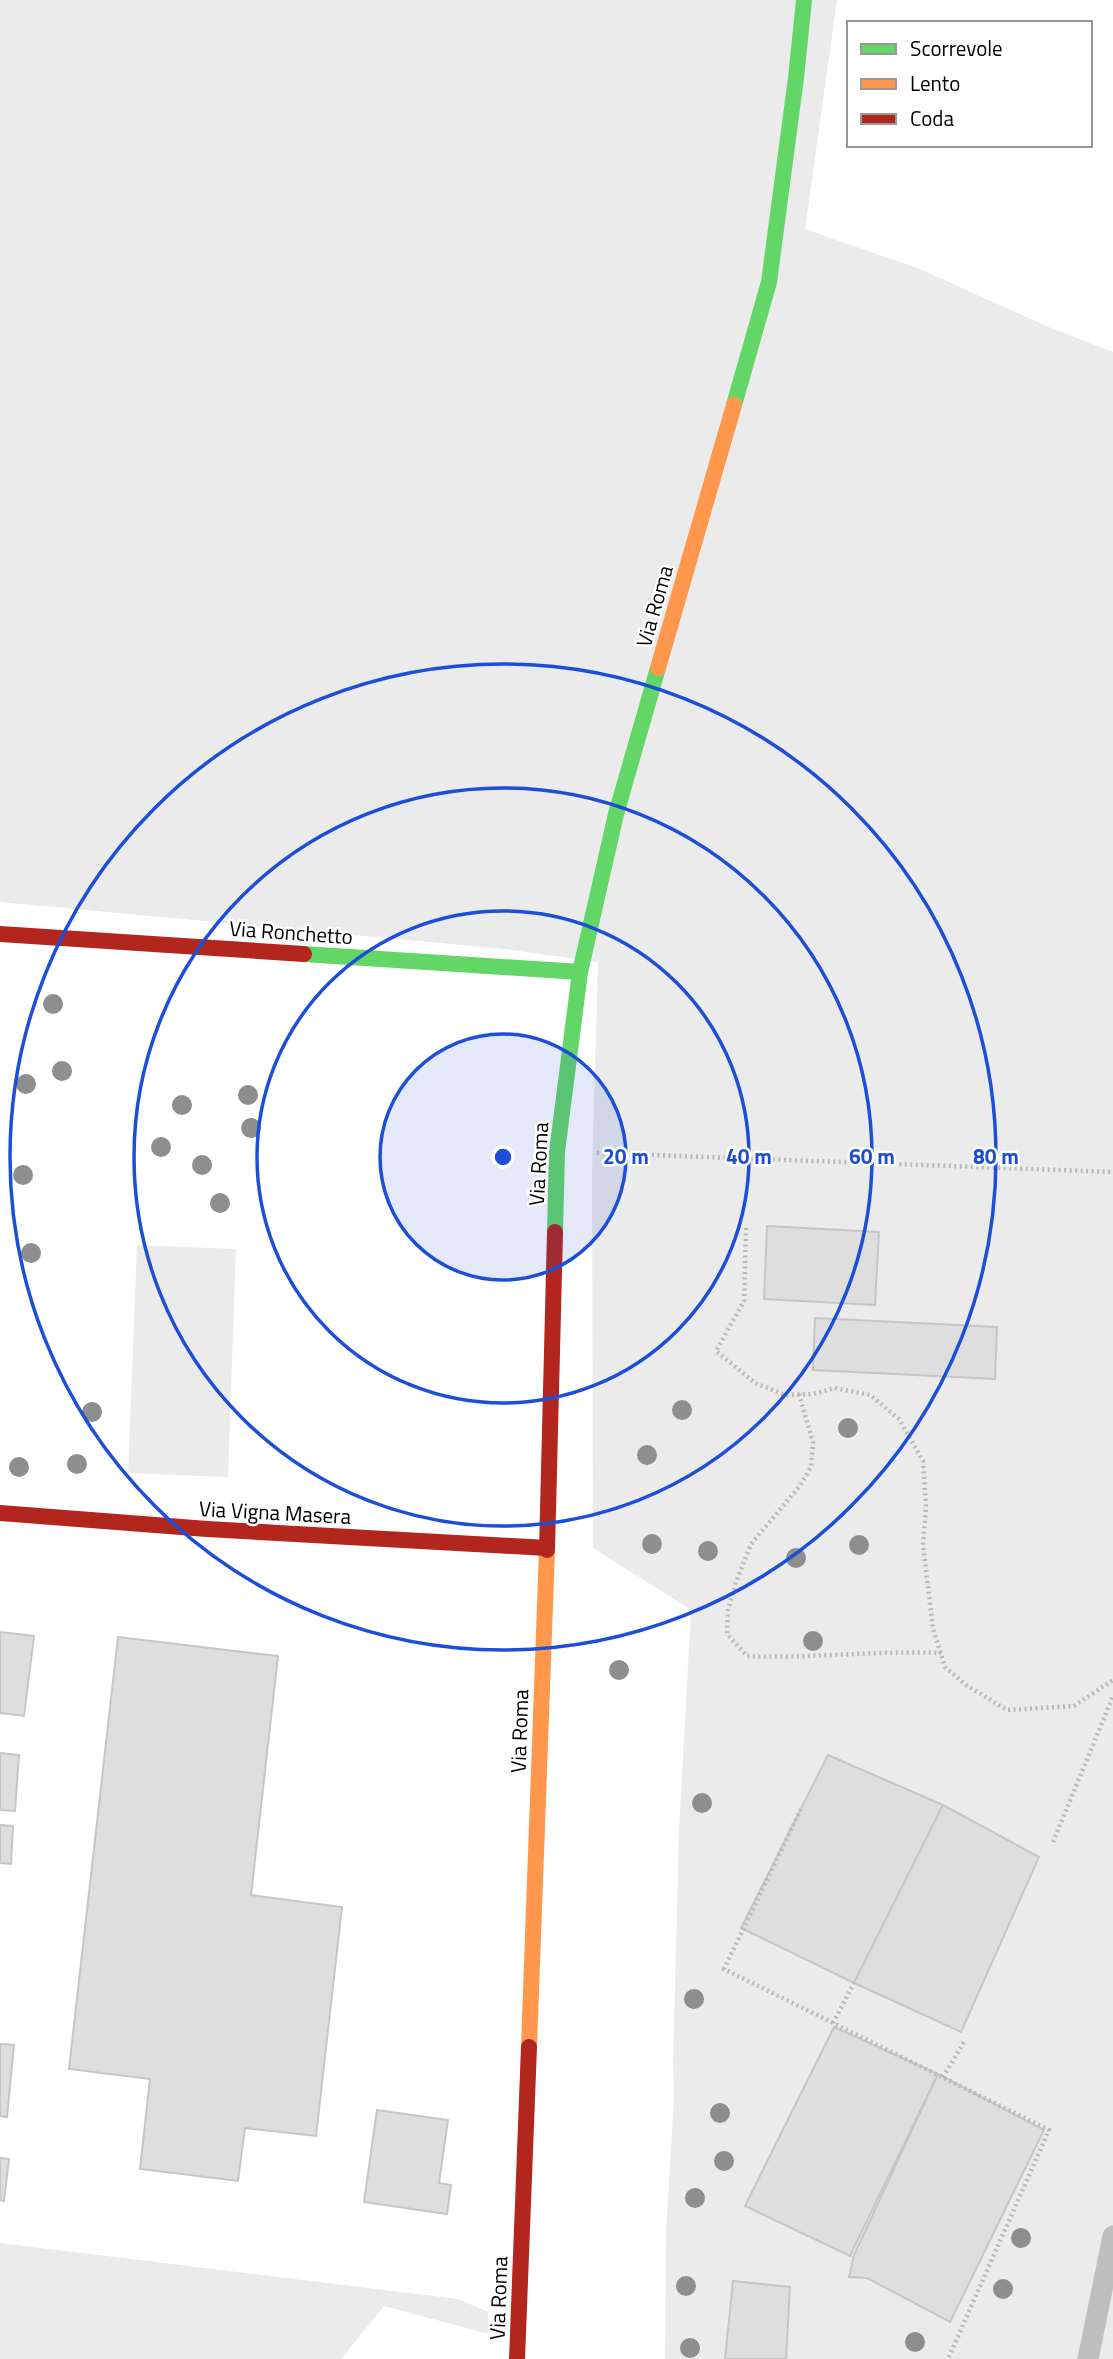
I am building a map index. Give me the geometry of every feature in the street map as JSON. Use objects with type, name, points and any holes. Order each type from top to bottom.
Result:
[{"type":"street","name":"Via Roma","points":[[517,2359],[547,1548],[557,1152],[580,972],[616,814],[769,282],[804,0]]},
{"type":"street","name":"Via Ronchetto","points":[[0,934],[580,972]]},
{"type":"street","name":"Via Vigna Masera","points":[[0,1513],[221,1530],[547,1548]]},
{"type":"lane","points":[[1088,2359],[1113,2236]]},
{"type":"path","points":[[557,1152],[1113,1172]]},
{"type":"path","points":[[746,1228],[744,1301],[716,1351],[755,1383],[785,1395],[813,1394],[835,1388],[870,1395],[899,1419],[923,1461],[926,1506],[923,1545],[933,1629],[945,1667],[966,1685],[1007,1710],[1074,1706],[1113,1680]]},
{"type":"path","points":[[799,1394],[813,1441],[811,1467],[799,1488],[751,1544],[728,1610],[727,1634],[747,1656],[813,1657],[898,1651],[941,1653]]},
{"type":"path","points":[[1053,1842],[1113,1696]]},
{"type":"path","points":[[801,1809],[724,1969],[1049,2130],[948,2359]]},
{"type":"path","points":[[833,2023],[854,1983]]},
{"type":"path","points":[[943,2077],[964,2042]]},
{"type":"shaded area","points":[[0,0],[837,0],[805,229],[920,269],[1051,328],[1113,352],[1113,2359],[665,2359],[666,2232],[674,2097],[679,1829],[691,1610],[593,1548],[592,1175],[598,962],[505,949],[0,902]]},
{"type":"shaded area","points":[[137,1245],[236,1249],[228,1477],[128,1473]]},
{"type":"shaded area","points":[[0,2243],[458,2299],[488,2312],[489,2334],[384,2306],[341,2359],[0,2359]]},
{"type":"building","points":[[767,1226],[879,1232],[875,1305],[764,1299]]},
{"type":"building","points":[[815,1318],[997,1327],[995,1379],[813,1370]]},
{"type":"building","points":[[0,1632],[34,1636],[24,1716],[0,1713]]},
{"type":"building","points":[[118,1637],[278,1656],[251,1895],[342,1907],[316,2136],[245,2128],[238,2181],[140,2169],[150,2079],[69,2069]]},
{"type":"building","points":[[0,1753],[19,1755],[15,1811],[0,1810]]},
{"type":"building","points":[[828,1755],[943,1805],[854,1983],[741,1928]]},
{"type":"building","points":[[943,1805],[1039,1857],[961,2032],[854,1983]]},
{"type":"building","points":[[0,1825],[13,1826],[11,1864],[0,1863]]},
{"type":"building","points":[[834,2027],[938,2074],[850,2256],[745,2206]]},
{"type":"building","points":[[0,2044],[14,2045],[7,2117],[0,2116]]},
{"type":"building","points":[[938,2074],[1044,2130],[950,2322],[867,2278],[849,2277],[854,2255]]},
{"type":"building","points":[[377,2110],[448,2120],[439,2183],[451,2185],[447,2214],[364,2202]]},
{"type":"building","points":[[0,2158],[9,2159],[4,2201],[0,2200]]},
{"type":"building","points":[[733,2281],[790,2287],[786,2359],[725,2359]]},
{"type":"traffic: fast","points":[[734,405],[769,282],[804,0]]},
{"type":"traffic: fast","points":[[555,1232],[557,1152],[580,972],[616,814],[658,668]]},
{"type":"traffic: fast","points":[[304,954],[580,972]]},
{"type":"traffic: slow","points":[[658,668],[734,405]]},
{"type":"traffic: slow","points":[[529,2047],[547,1550]]},
{"type":"traffic: jam","points":[[0,934],[304,954]]},
{"type":"traffic: jam","points":[[547,1550],[555,1232]]},
{"type":"traffic: jam","points":[[0,1513],[207,1529],[547,1548]]},
{"type":"traffic: jam","points":[[517,2359],[529,2047]]}]
